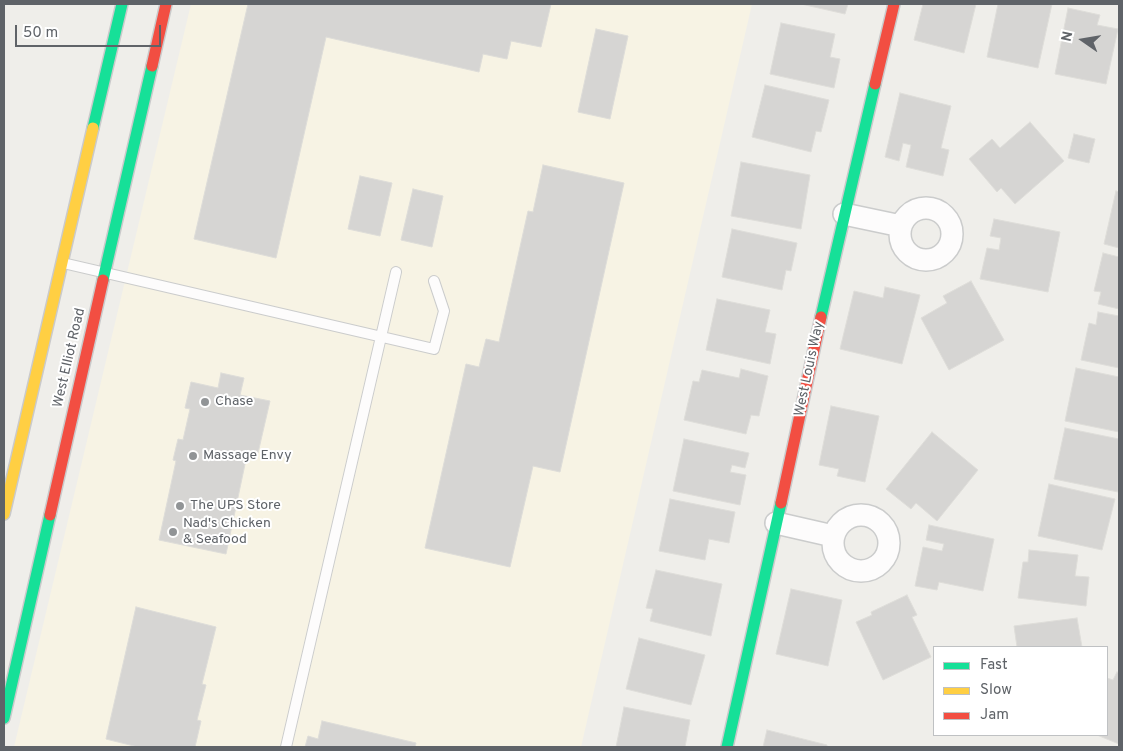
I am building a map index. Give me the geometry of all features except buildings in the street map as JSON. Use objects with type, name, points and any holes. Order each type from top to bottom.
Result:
[{"type":"main road","points":[[4,514],[122,4]]},
{"type":"main road","name":"West Elliot Road","points":[[4,718],[166,4]]},
{"type":"main road","name":"West Louis Way","points":[[727,747],[844,214],[894,4]]},
{"type":"street","points":[[844,214],[900,226]]},
{"type":"street","points":[[776,523],[833,536]]},
{"type":"lane","points":[[62,262],[434,349],[444,312],[434,281]]},
{"type":"lane","points":[[286,747],[396,272]]},
{"type":"shaded area","points":[[191,4],[752,4],[581,747],[14,747]]},
{"type":"traffic: fast","points":[[93,128],[122,4]]},
{"type":"traffic: fast","points":[[103,280],[152,66]]},
{"type":"traffic: fast","points":[[821,317],[875,84]]},
{"type":"traffic: fast","points":[[727,747],[781,503]]},
{"type":"traffic: fast","points":[[4,718],[50,515]]},
{"type":"traffic: slow","points":[[4,514],[93,128]]},
{"type":"traffic: jam","points":[[152,66],[166,4]]},
{"type":"traffic: jam","points":[[875,84],[894,4]]},
{"type":"traffic: jam","points":[[50,515],[103,280]]},
{"type":"traffic: jam","points":[[781,503],[821,317]]},
{"type":"place","name":"Chase","points":[[205,402]]},
{"type":"place","name":"Massage Envy","points":[[193,456]]},
{"type":"place","name":"The UPS Store","points":[[180,506]]},
{"type":"place","name":"Nad's Chicken & Seafood","points":[[173,532]]}]
